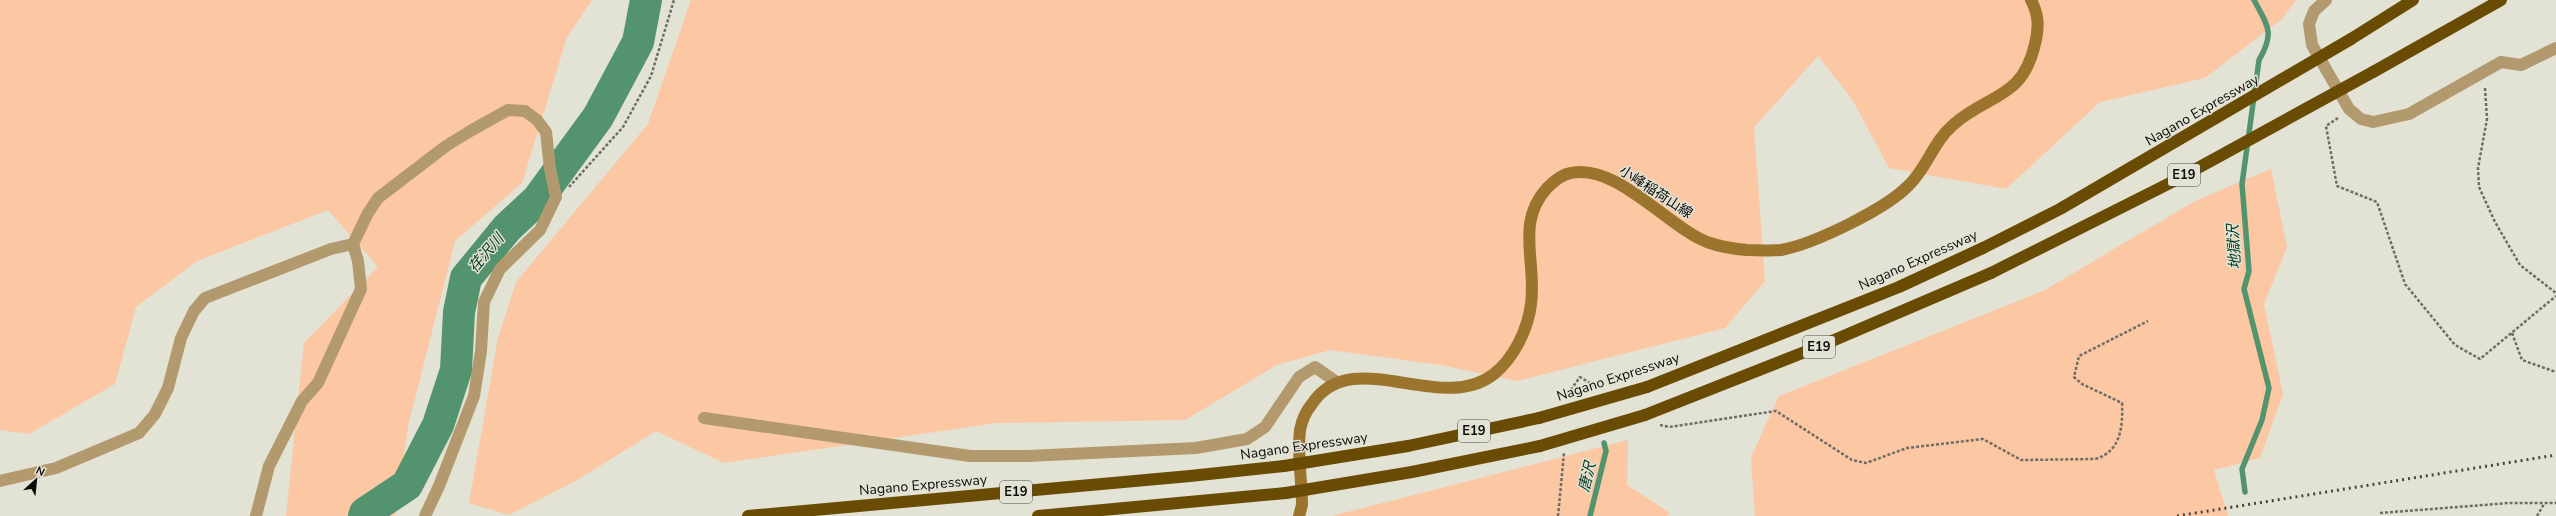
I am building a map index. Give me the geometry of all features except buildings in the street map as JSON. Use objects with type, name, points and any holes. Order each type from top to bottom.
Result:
[{"type":"highway","name":"Nagano Expressway","points":[[748,516],[1190,476],[1284,466],[1408,446],[1539,418],[1647,387],[1899,287],[1983,248],[2060,209],[2351,40],[2413,0]]},
{"type":"highway","name":"E19","points":[[1038,516],[1286,493],[1412,472],[1540,446],[1645,415],[1826,344],[1992,273],[2196,169],[2501,0]]},
{"type":"main road","name":"小峰稲荷山線","points":[[1335,381],[1369,378],[1450,390],[1476,383],[1493,375],[1511,357],[1522,335],[1531,304],[1529,218],[1539,197],[1552,182],[1571,173],[1594,174],[1615,181],[1679,226],[1708,242],[1744,250],[1781,250],[1822,236],[1889,202],[1911,184],[1938,141],[1950,128],[1967,113],[2005,93],[2022,79],[2031,62],[2039,30],[2037,10],[2031,0]]},
{"type":"main road","points":[[1299,516],[1302,505],[1300,430],[1306,412],[1317,396],[1335,381]]},
{"type":"street","points":[[2326,0],[2314,11],[2309,24],[2309,35],[2312,45],[2350,109],[2361,119],[2372,122],[2409,114],[2501,62],[2520,65],[2556,48]]},
{"type":"street","points":[[256,516],[269,466],[302,401],[318,383],[361,289],[358,261],[353,244],[368,213],[378,198],[446,146],[508,110],[525,111],[537,120],[546,132],[550,169],[555,194],[540,230],[500,269],[484,302],[481,351],[474,396],[440,486],[425,516]]},
{"type":"street","points":[[0,481],[56,468],[139,433],[155,414],[168,388],[181,338],[194,311],[205,298],[331,249],[353,244]]},
{"type":"street","points":[[704,418],[970,456],[1028,456],[1196,448],[1247,439],[1265,427],[1299,377],[1315,367],[1335,381]]},
{"type":"path","points":[[555,194],[576,182],[623,127],[651,76],[674,0]]},
{"type":"path","points":[[2484,72],[2487,119],[2478,168],[2478,187],[2495,222],[2520,265],[2556,293]]},
{"type":"path","points":[[2350,109],[2326,126],[2337,186],[2377,202],[2405,284],[2455,345],[2480,359],[2556,296]]},
{"type":"path","points":[[1657,424],[1669,427],[1776,411],[1852,460],[1866,463],[1907,448],[1983,439],[2021,460],[2095,459],[2104,457],[2114,450],[2123,423],[2122,403],[2082,384],[2074,377],[2079,356],[2148,321]]},
{"type":"path","points":[[2512,333],[2522,360],[2556,372]]},
{"type":"path","points":[[1567,402],[1568,394],[1580,377],[1599,389]]},
{"type":"path","points":[[1558,516],[1564,445]]},
{"type":"path","points":[[2380,513],[2509,503],[2556,503]]},
{"type":"path","points":[[2537,516],[2544,503]]},
{"type":"shaded area","points":[[0,0],[592,0],[567,37],[522,183],[455,241],[409,422],[395,516],[286,516],[304,343],[378,267],[328,210],[197,261],[136,307],[115,384],[29,434],[0,430]]},
{"type":"shaded area","points":[[691,0],[2296,0],[2283,18],[2205,78],[2100,102],[2006,189],[1889,168],[1852,99],[1818,56],[1754,127],[1765,281],[1725,328],[1517,381],[1441,365],[1330,350],[1277,365],[1185,420],[996,423],[724,463],[656,431],[574,482],[509,515],[469,503],[498,338],[516,282],[648,124]]},
{"type":"shaded area","points":[[2271,169],[2287,247],[2264,304],[2283,394],[2260,458],[2214,470],[2228,516],[1755,516],[1751,457],[1779,396],[2045,290],[2195,201]]},
{"type":"shaded area","points":[[1628,440],[1627,485],[1670,513],[1666,516],[1332,516]]},
{"type":"waterway","name":"荏沢川","points":[[364,516],[365,513],[407,485],[438,425],[456,370],[459,312],[466,278],[507,228],[538,199],[598,117],[638,42],[646,0]]},
{"type":"waterway","name":"地獄沢","points":[[2245,492],[2242,469],[2262,420],[2269,388],[2244,289],[2249,271],[2242,184],[2259,60],[2264,51],[2268,36],[2266,23],[2254,0]]},
{"type":"waterway","name":"唐沢","points":[[1590,516],[1606,451],[1604,443]]},
{"type":"railway","points":[[2177,516],[2556,455]]}]
